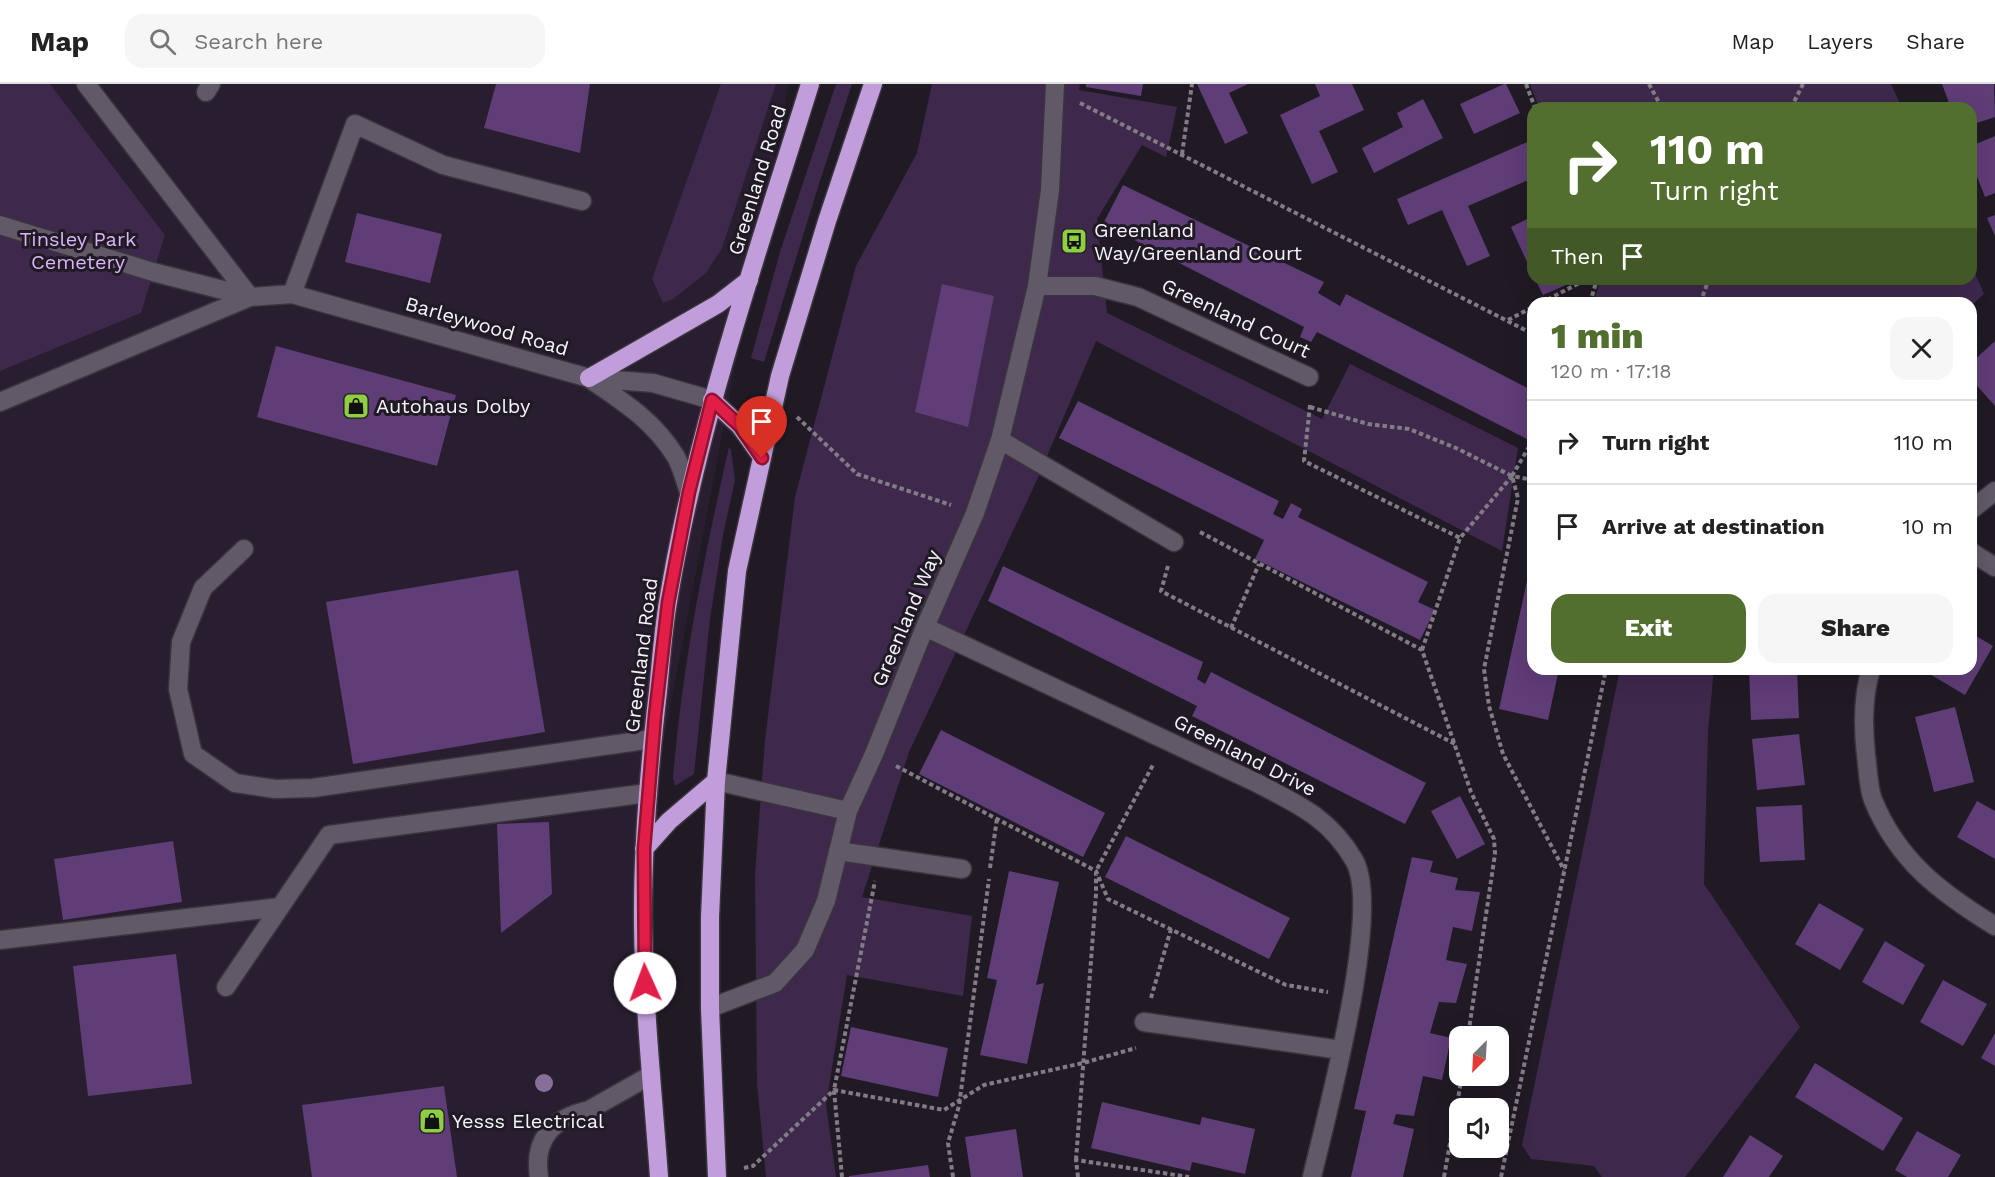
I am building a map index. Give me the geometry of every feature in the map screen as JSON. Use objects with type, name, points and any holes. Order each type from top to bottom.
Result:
[{"type":"highway","name":"Greenland Road","points":[[659,1177],[643,937],[644,849],[652,739],[668,603],[689,492],[712,400],[810,84]]},
{"type":"highway","points":[[716,1176],[710,1008],[710,917],[716,781],[737,571],[775,397],[827,221],[873,84]]},
{"type":"highway","points":[[589,378],[718,304],[749,280]]},
{"type":"highway","points":[[712,400],[740,426],[762,458]]},
{"type":"highway","points":[[644,849],[669,821],[716,781]]},
{"type":"street","points":[[86,84],[250,297]]},
{"type":"street","name":"Greenland Way","points":[[710,1008],[775,983],[806,950],[826,901],[848,811],[975,513],[1000,440],[1037,286],[1050,190],[1055,87]]},
{"type":"street","points":[[292,294],[355,124],[442,165],[582,201]]},
{"type":"street","points":[[0,225],[153,272],[250,297]]},
{"type":"street","name":"Greenland Court","points":[[1037,286],[1095,286],[1138,297],[1309,377]]},
{"type":"street","name":"Barleywood Road","points":[[0,402],[250,297],[292,294],[589,378],[653,383],[712,400]]},
{"type":"street","points":[[589,378],[634,409],[660,433],[677,459],[689,492]]},
{"type":"street","points":[[1000,440],[1174,542]]},
{"type":"street","points":[[1977,505],[1995,491]]},
{"type":"street","points":[[244,549],[203,588],[181,642],[178,689],[193,754],[235,783],[275,789],[313,788],[652,739]]},
{"type":"street","points":[[1977,556],[1995,567]]},
{"type":"street","name":"Greenland Drive","points":[[925,627],[1310,810],[1335,834],[1348,852],[1355,862],[1363,897],[1358,953],[1341,1050],[1312,1177]]},
{"type":"street","points":[[1870,675],[1864,737],[1872,798],[1894,841],[1927,879],[1964,907],[1995,926]]},
{"type":"street","points":[[716,781],[848,811]]},
{"type":"street","points":[[226,987],[330,835],[648,793]]},
{"type":"street","points":[[838,851],[962,869]]},
{"type":"street","points":[[0,940],[280,907]]},
{"type":"street","points":[[1144,1022],[1341,1050]]},
{"type":"street","points":[[539,1177],[537,1164],[540,1148],[546,1134],[553,1126],[579,1112],[589,1110],[651,1075]]},
{"type":"path","points":[[1182,154],[1192,84]]},
{"type":"path","points":[[1526,84],[1533,102]]},
{"type":"path","points":[[1649,84],[1659,102]]},
{"type":"path","points":[[1794,102],[1803,84]]},
{"type":"path","points":[[1055,87],[1527,330]]},
{"type":"path","points":[[1552,297],[1576,285]]},
{"type":"path","points":[[1507,321],[1527,310]]},
{"type":"path","points":[[1309,377],[1310,407],[1304,461],[1460,538]]},
{"type":"path","points":[[775,397],[856,474],[975,513]]},
{"type":"path","points":[[1310,407],[1368,424],[1409,429],[1456,448],[1512,476],[1527,479]]},
{"type":"path","points":[[1469,1026],[1495,854],[1494,839],[1471,792],[1422,650],[1460,538],[1512,476],[1527,450]]},
{"type":"path","points":[[1512,476],[1518,498],[1484,669],[1489,706],[1503,754],[1564,870]]},
{"type":"path","points":[[1422,650],[1186,525],[1174,542],[1161,591],[1455,744]]},
{"type":"path","points":[[1231,628],[1259,564]]},
{"type":"path","points":[[1509,1137],[1605,675]]},
{"type":"path","points":[[1078,1177],[1076,1160],[1096,871],[1166,740]]},
{"type":"path","points":[[874,754],[1096,871],[1108,899],[1286,985],[1352,996]]},
{"type":"path","points":[[952,1177],[948,1143],[959,1101],[997,818]]},
{"type":"path","points":[[842,1177],[834,1090],[882,857]]},
{"type":"path","points":[[834,1090],[944,1110],[984,1086],[1136,1048],[1170,929]]},
{"type":"path","points":[[716,1176],[753,1166],[834,1090]]},
{"type":"path","points":[[1444,1177],[1449,1152]]},
{"type":"path","points":[[1501,1177],[1505,1158]]},
{"type":"path","points":[[1076,1160],[1189,1177]]},
{"type":"shaded area","points":[[50,84],[789,84],[637,882],[661,1177],[0,1177],[0,371],[141,313],[165,235]]},
{"type":"green space","name":"Tinsley Park Cemetery","points":[[0,84],[50,84],[165,235],[141,313],[0,371]]},
{"type":"green space","points":[[721,84],[776,84],[722,248],[706,273],[673,299],[663,303],[652,279]]},
{"type":"green space","points":[[836,84],[852,84],[764,362],[751,358],[780,252]]},
{"type":"green space","points":[[932,84],[1080,84],[1079,90],[1177,107],[1166,157],[1142,145],[1097,219],[1107,313],[1322,419],[1350,364],[1518,448],[1502,551],[1096,341],[1036,482],[909,752],[862,897],[972,916],[963,996],[847,975],[826,1105],[836,1177],[766,1177],[757,1083],[755,875],[765,740],[795,497],[856,266],[917,153]]},
{"type":"green space","points":[[1530,84],[1891,84],[1899,102],[1537,102]]},
{"type":"green space","points":[[1977,278],[1984,294],[1977,300],[1977,297],[1596,297],[1598,285],[1977,285]]},
{"type":"green space","points":[[729,447],[735,480],[723,535],[710,619],[694,774],[675,786],[673,778],[677,736],[688,653]]},
{"type":"green space","points":[[1619,675],[1713,675],[1708,731],[1704,884],[1800,1027],[1685,1177],[1602,1177],[1594,1166],[1531,1159],[1522,1145]]},
{"type":"building","points":[[496,84],[590,84],[580,153],[484,128]]},
{"type":"building","points":[[1086,84],[1143,84],[1141,96],[1086,87]]},
{"type":"building","points":[[1197,84],[1248,84],[1229,93],[1248,133],[1225,144]]},
{"type":"building","points":[[1315,84],[1352,84],[1364,110],[1319,131],[1338,172],[1312,184],[1280,115],[1320,96]]},
{"type":"building","points":[[1504,84],[1520,113],[1474,134],[1460,104]]},
{"type":"building","points":[[1942,84],[1994,84],[1995,117],[1977,123],[1977,102],[1949,102]]},
{"type":"building","points":[[1423,99],[1443,138],[1374,173],[1362,148],[1403,127],[1397,113]]},
{"type":"building","points":[[1995,136],[1995,193],[1985,197],[1977,176],[1977,144]]},
{"type":"building","points":[[1527,142],[1527,181],[1468,206],[1490,256],[1467,266],[1442,210],[1408,225],[1397,199]]},
{"type":"building","points":[[1123,185],[1324,282],[1318,293],[1340,306],[1346,294],[1527,388],[1527,439],[1317,332],[1311,342],[1300,337],[1304,327],[1103,224]]},
{"type":"building","points":[[357,213],[442,234],[430,283],[345,262]]},
{"type":"building","points":[[1995,215],[1995,236],[1987,218]]},
{"type":"building","points":[[1527,219],[1527,262],[1511,227]]},
{"type":"building","points":[[942,284],[994,296],[968,427],[915,412]]},
{"type":"building","points":[[1538,285],[1566,285],[1543,295]]},
{"type":"building","points":[[1995,341],[1995,406],[1977,386],[1977,358]]},
{"type":"building","name":"Autohaus Dolby","points":[[276,346],[456,395],[437,466],[257,417]]},
{"type":"building","points":[[1078,401],[1279,501],[1273,514],[1283,519],[1291,503],[1302,509],[1298,517],[1428,582],[1418,602],[1435,610],[1420,640],[1255,559],[1264,540],[1059,438]]},
{"type":"building","points":[[1003,566],[1203,662],[1197,679],[1205,684],[1211,672],[1426,783],[1405,824],[1192,716],[1197,706],[988,601]]},
{"type":"building","points":[[518,570],[545,732],[353,764],[326,602]]},
{"type":"building","points":[[1527,581],[1527,675],[1558,675],[1548,720],[1499,709]]},
{"type":"building","points":[[1977,637],[1993,646],[1977,674]]},
{"type":"building","points":[[1749,675],[1797,675],[1799,718],[1751,720]]},
{"type":"building","points":[[1931,675],[1976,675],[1965,695]]},
{"type":"building","points":[[1955,707],[1974,782],[1934,792],[1915,717]]},
{"type":"building","points":[[941,730],[1105,813],[1083,857],[919,774]]},
{"type":"building","points":[[1799,734],[1805,785],[1757,790],[1752,739]]},
{"type":"building","points":[[1460,796],[1485,844],[1457,859],[1431,811]]},
{"type":"building","points":[[1977,801],[1995,811],[1995,859],[1957,837]]},
{"type":"building","points":[[1802,805],[1805,860],[1760,862],[1756,807]]},
{"type":"building","points":[[549,822],[552,894],[501,933],[497,824]]},
{"type":"building","points":[[1126,836],[1290,918],[1269,959],[1105,877]]},
{"type":"building","points":[[173,841],[182,902],[63,920],[54,859]]},
{"type":"building","points":[[1412,857],[1433,861],[1430,872],[1458,878],[1455,890],[1480,892],[1472,931],[1453,927],[1446,960],[1467,964],[1456,1003],[1439,1002],[1430,1033],[1449,1038],[1442,1080],[1423,1076],[1414,1116],[1396,1114],[1393,1124],[1414,1129],[1403,1177],[1351,1177],[1366,1111],[1354,1109]]},
{"type":"building","points":[[1009,871],[1059,882],[1036,985],[1044,983],[1027,1064],[980,1055],[997,980],[987,978]]},
{"type":"building","points":[[1819,903],[1864,929],[1840,970],[1795,944]]},
{"type":"building","points":[[1885,941],[1925,965],[1903,1005],[1862,982]]},
{"type":"building","points":[[176,954],[192,1084],[88,1096],[73,966]]},
{"type":"building","points":[[1943,980],[1987,1004],[1963,1046],[1920,1022]]},
{"type":"building","points":[[851,1027],[948,1048],[938,1097],[841,1076]]},
{"type":"building","points":[[1995,1033],[1995,1066],[1981,1058]]},
{"type":"building","points":[[1815,1063],[1903,1118],[1883,1151],[1795,1097]]},
{"type":"building","points":[[444,1086],[457,1177],[312,1177],[302,1105]]},
{"type":"building","points":[[1102,1102],[1200,1125],[1202,1117],[1255,1129],[1245,1174],[1192,1162],[1190,1171],[1091,1148]]},
{"type":"building","points":[[1016,1129],[1023,1177],[971,1177],[965,1137]]},
{"type":"building","points":[[1917,1131],[1961,1155],[1948,1177],[1907,1177],[1895,1170]]},
{"type":"building","points":[[1750,1135],[1783,1156],[1769,1177],[1723,1177]]},
{"type":"building","points":[[928,1165],[930,1177],[849,1177],[849,1176]]},
{"type":"place","name":"Greenland Way/Greenland Court","points":[[1074,241]]},
{"type":"place","name":"Autohaus Dolby","points":[[356,406]]},
{"type":"place","name":"Yesss Electrical","points":[[432,1121]]},
{"type":"route","points":[[645,983],[644,849],[652,739],[668,603],[689,492],[712,400],[740,426],[762,458]]}]
